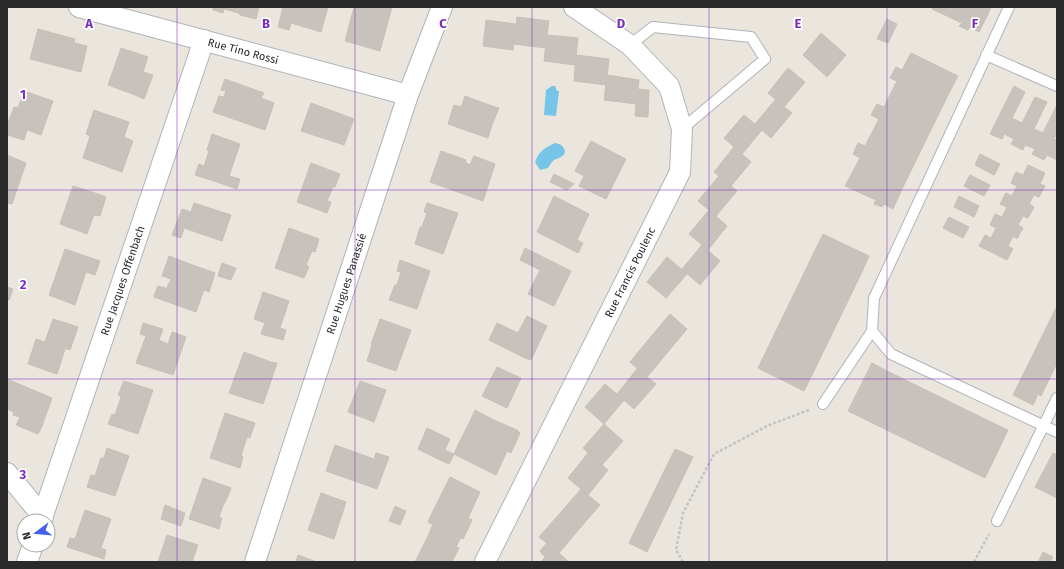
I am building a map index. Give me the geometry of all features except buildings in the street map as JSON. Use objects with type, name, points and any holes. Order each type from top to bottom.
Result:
[{"type":"street","name":"Rue Tino Rossi","points":[[79,7],[408,95]]},
{"type":"street","name":"Rue Hugues Panassié","points":[[255,562],[408,95],[442,7]]},
{"type":"street","name":"Rue Francis Poulenc","points":[[485,562],[680,172],[682,129],[669,86],[630,45],[574,7]]},
{"type":"street","name":"Rue Jacques Offenbach","points":[[44,513],[204,40]]},
{"type":"street","points":[[7,473],[37,513]]},
{"type":"lane","points":[[822,404],[872,331],[874,298],[1008,7]]},
{"type":"lane","points":[[630,45],[653,27],[751,37],[765,59],[682,129]]},
{"type":"lane","points":[[986,54],[1057,86]]},
{"type":"lane","points":[[872,331],[891,354],[1057,432]]},
{"type":"lane","points":[[997,521],[1057,398]]},
{"type":"path","points":[[683,562],[676,550],[683,512],[714,454],[769,425],[822,404]]},
{"type":"path","points":[[974,562],[997,521]]},
{"type":"water","points":[[552,86],[555,86],[557,91],[559,91],[556,116],[544,115],[546,90]]},
{"type":"water","points":[[555,143],[562,146],[565,150],[564,154],[553,161],[548,168],[540,170],[535,162],[538,155],[543,150]]}]
